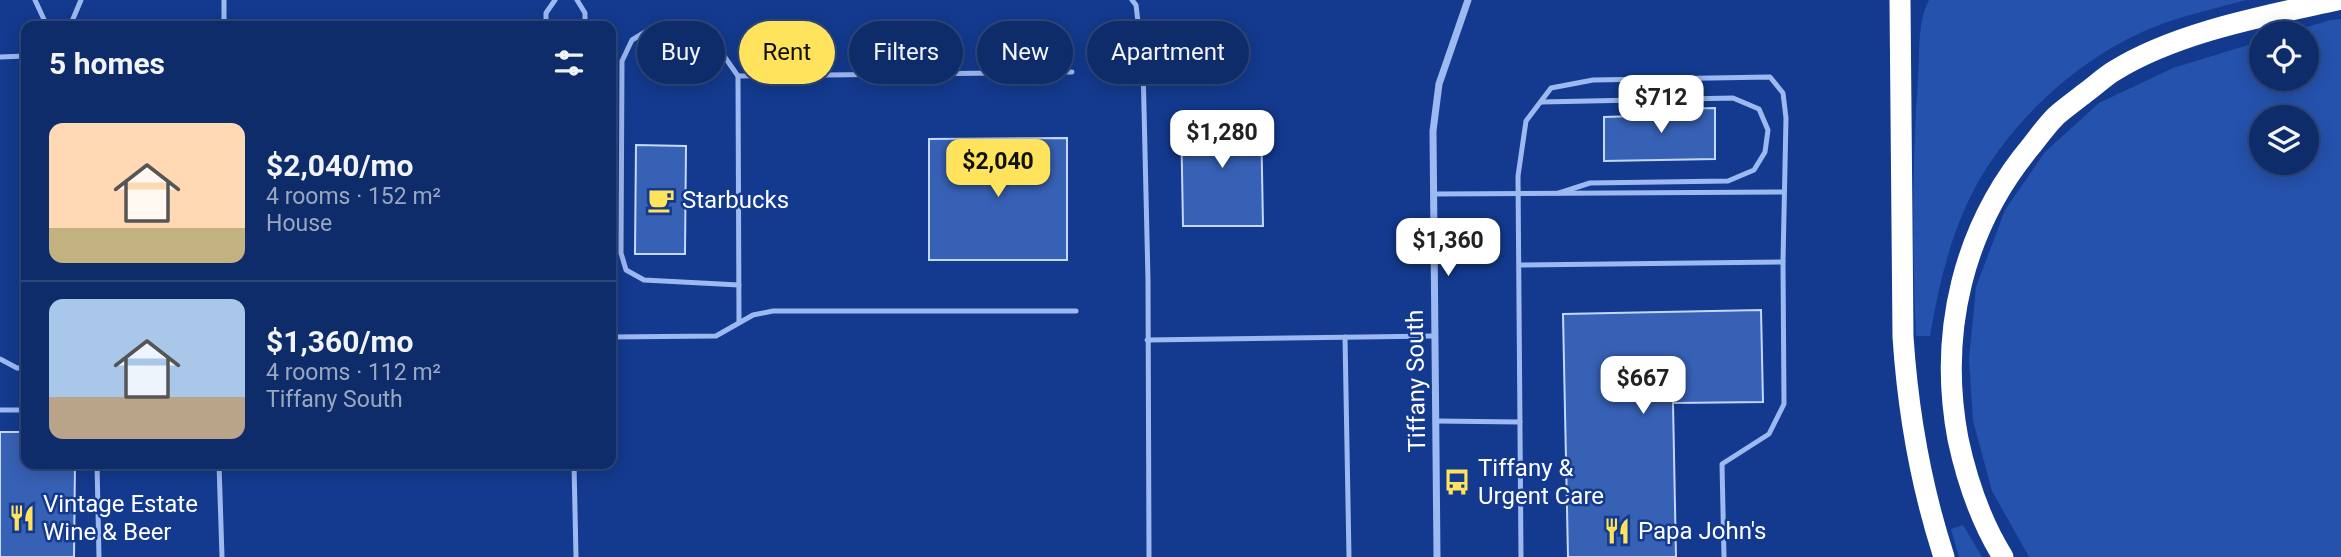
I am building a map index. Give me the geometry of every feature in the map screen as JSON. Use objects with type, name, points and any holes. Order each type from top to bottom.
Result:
[{"type":"highway","points":[[1900,0],[1903,337],[1907,388],[1919,462],[1944,557]]},
{"type":"highway","points":[[2003,557],[1987,532],[1963,461],[1954,415],[1950,363],[1952,330],[1961,278],[1991,203],[2019,160],[2054,117],[2114,71],[2171,44],[2259,17],[2337,0]]},
{"type":"street","name":"Tiffany South","points":[[1437,557],[1433,131],[1439,84],[1468,0]]},
{"type":"lane","points":[[34,0],[44,21]]},
{"type":"lane","points":[[72,21],[81,0]]},
{"type":"lane","points":[[224,0],[224,21]]},
{"type":"lane","points":[[546,21],[546,13],[555,0]]},
{"type":"lane","points":[[577,0],[585,13],[585,21]]},
{"type":"lane","points":[[1134,3],[1143,65],[1149,557]]},
{"type":"lane","points":[[739,285],[644,281],[626,270],[621,253],[622,61],[632,40],[650,29],[691,28],[708,33],[738,76],[739,285],[739,323]]},
{"type":"lane","points":[[0,57],[21,55]]},
{"type":"lane","points":[[738,76],[977,73]]},
{"type":"lane","points":[[1521,557],[1518,176],[1526,121],[1551,89],[1593,80],[1770,77],[1783,93],[1786,118],[1783,192],[1784,404],[1769,434],[1723,464],[1724,557]]},
{"type":"lane","points":[[1541,102],[1733,98],[1759,109],[1768,130],[1765,152],[1754,170],[1728,181],[1590,183],[1559,193]]},
{"type":"lane","points":[[1434,194],[1783,192]]},
{"type":"lane","points":[[1519,265],[1783,262]]},
{"type":"lane","points":[[616,337],[716,336],[753,315],[773,311],[1076,311]]},
{"type":"lane","points":[[1147,340],[1435,335]]},
{"type":"lane","points":[[1345,337],[1349,557]]},
{"type":"lane","points":[[0,359],[21,368]]},
{"type":"lane","points":[[0,411],[21,410]]},
{"type":"lane","points":[[1436,421],[1520,422]]},
{"type":"lane","points":[[97,469],[99,557]]},
{"type":"lane","points":[[219,469],[222,557]]},
{"type":"lane","points":[[574,469],[576,557]]},
{"type":"shaded area","points":[[1929,0],[2246,0],[2173,20],[2123,42],[2074,74],[2029,114],[1992,160],[1977,184],[1960,220],[1947,258],[1930,336],[1916,336],[1913,240],[1915,143],[1920,38],[1922,18]]},
{"type":"shaded area","points":[[2341,19],[2341,557],[2029,557],[1992,491],[1973,421],[1969,359],[1976,287],[2005,210],[2045,152],[2099,103],[2173,68],[2249,45],[2249,91],[2319,91],[2319,23]]},
{"type":"shaded area","points":[[1963,525],[1982,557],[1959,557],[1951,529]]},
{"type":"building","points":[[1715,108],[1715,159],[1604,161],[1604,117],[1637,116],[1637,110]]},
{"type":"building","points":[[1181,115],[1261,115],[1263,226],[1183,226]]},
{"type":"building","points":[[1067,138],[1067,260],[929,260],[929,139]]},
{"type":"building","name":"Starbucks","points":[[636,145],[686,146],[685,254],[635,254]]},
{"type":"building","points":[[1761,310],[1763,402],[1673,403],[1676,557],[1568,557],[1563,314]]},
{"type":"building","points":[[0,432],[21,432],[21,469],[75,469],[74,557],[0,557]]},
{"type":"place","name":"Starbucks","points":[[661,200]]},
{"type":"place","name":"Tiffany & Urgent Care","points":[[1457,482]]},
{"type":"place","name":"Vintage Estate Wine & Beer","points":[[22,518]]},
{"type":"place","name":"Papa John's","points":[[1617,531]]}]
